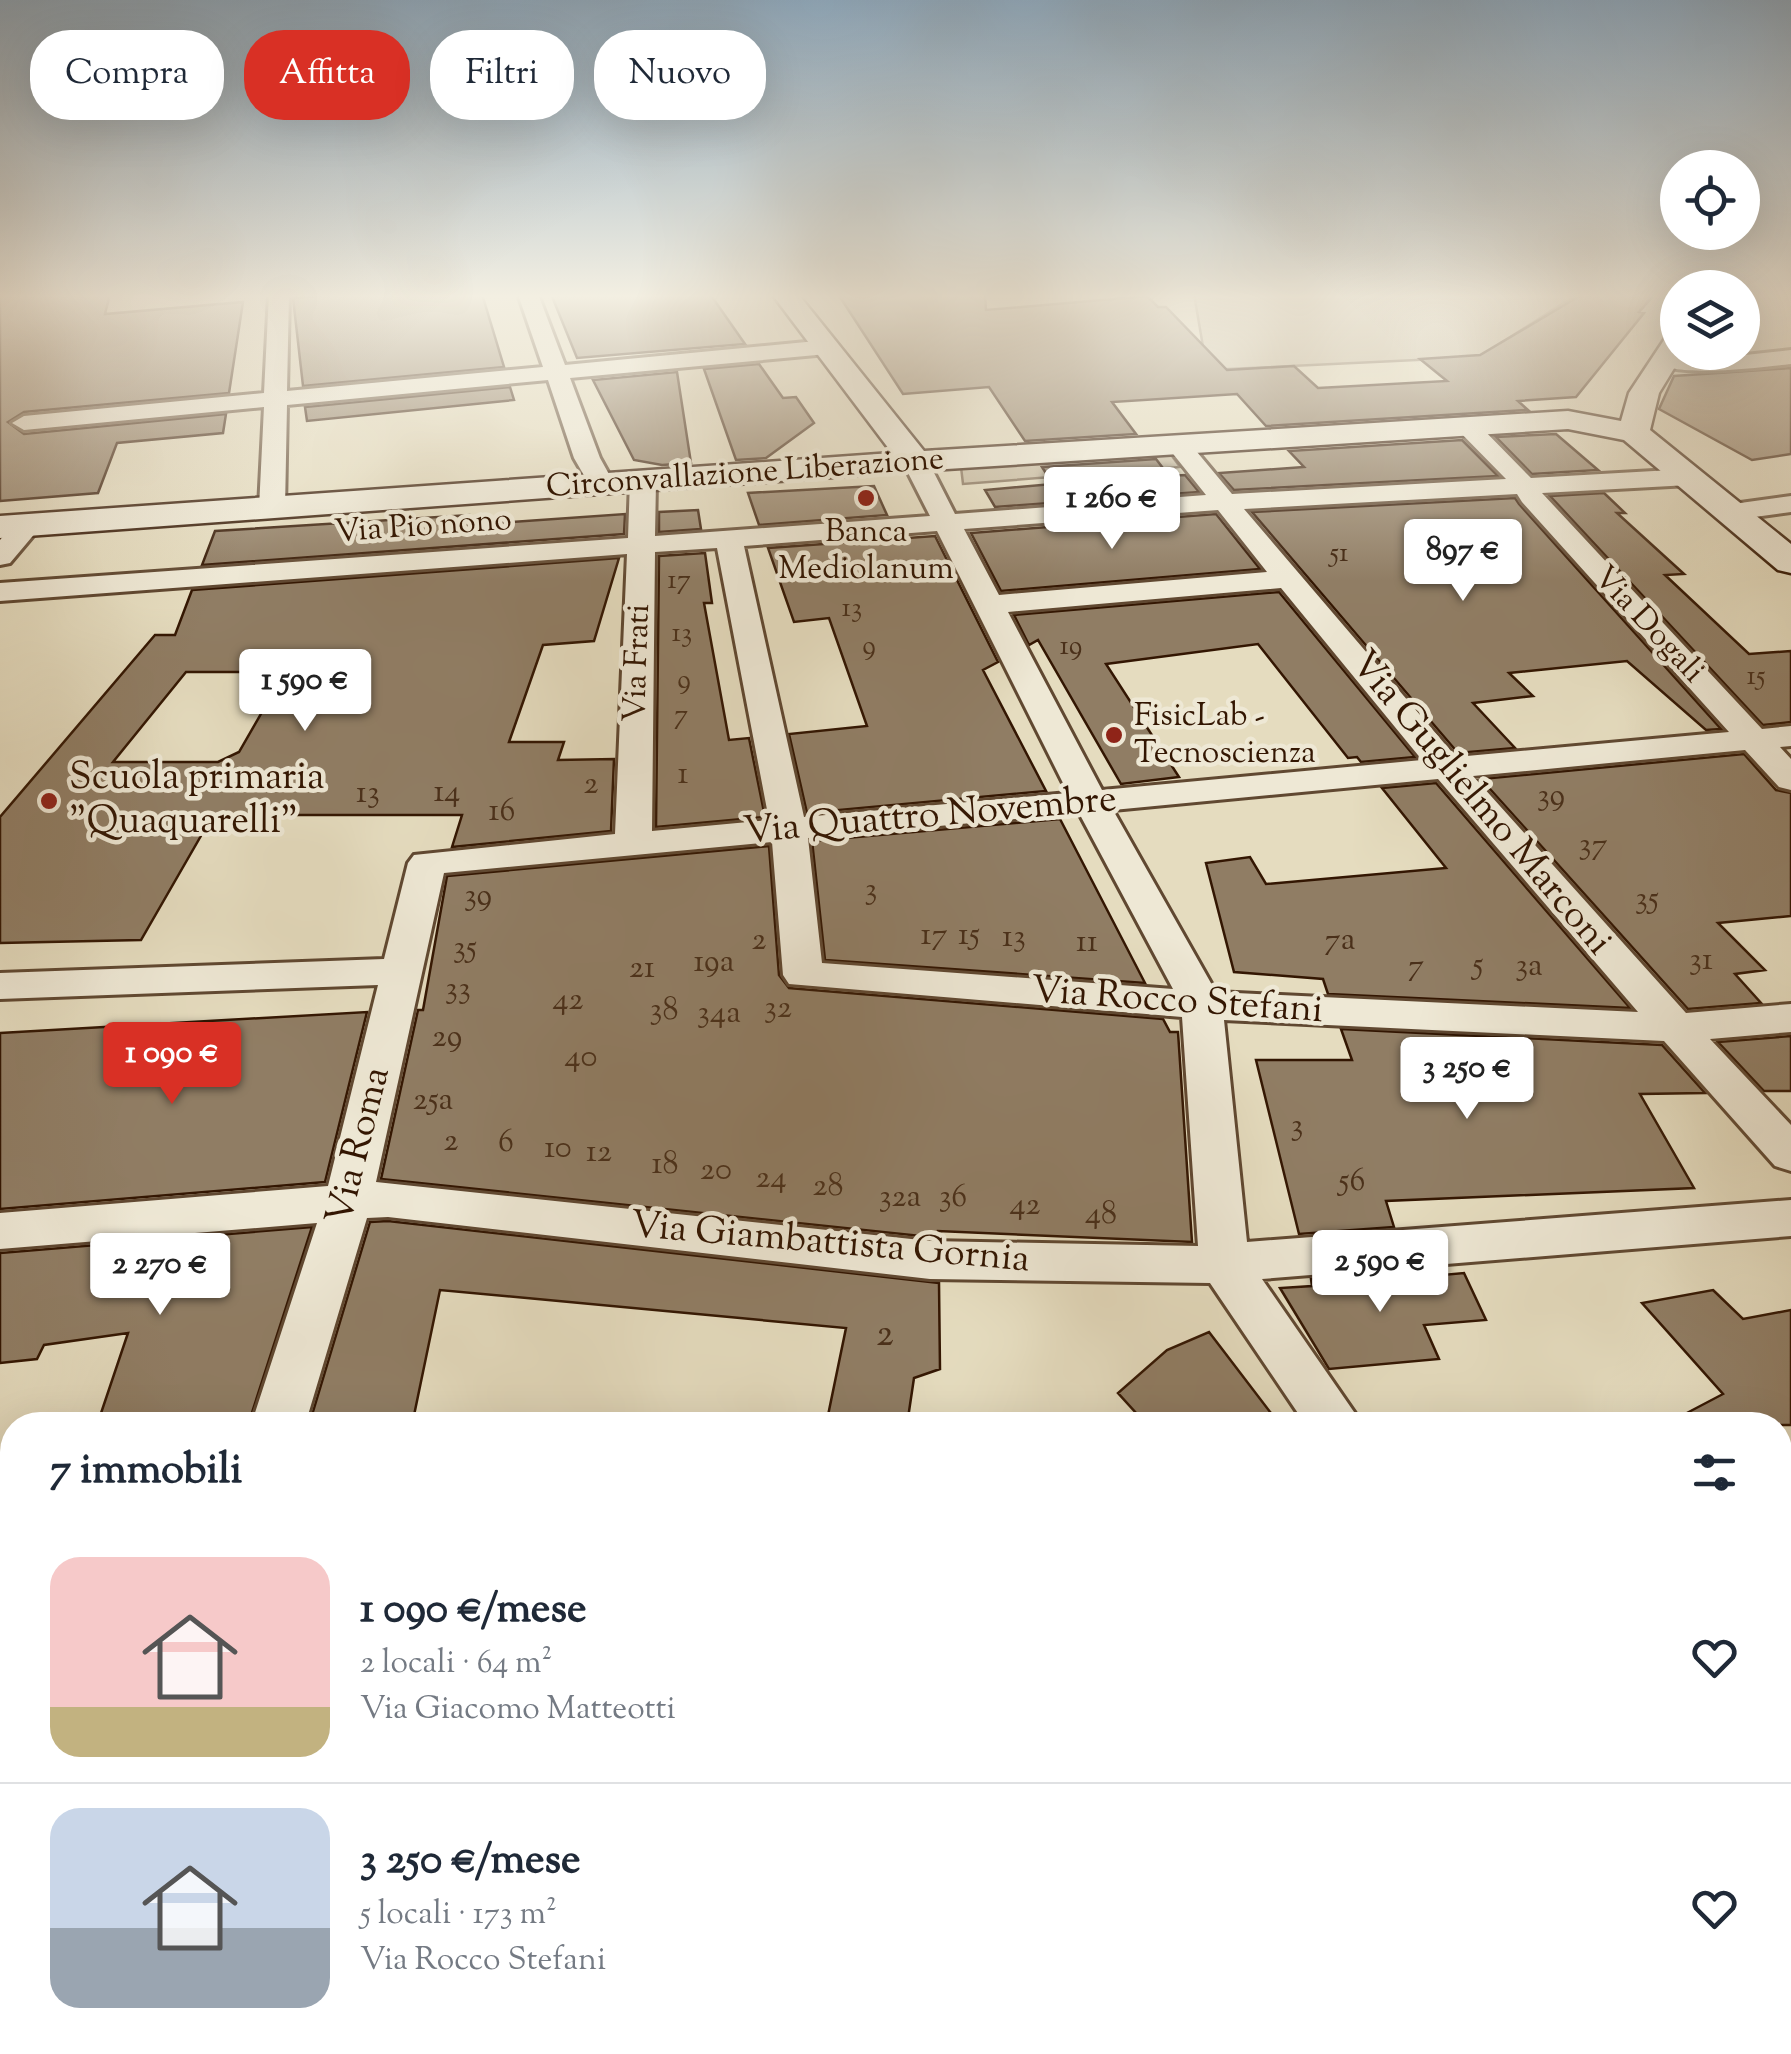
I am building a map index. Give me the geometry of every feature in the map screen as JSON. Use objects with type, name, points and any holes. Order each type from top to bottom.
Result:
[{"type":"main road","points":[[859,390],[915,461]]},
{"type":"main road","points":[[1646,390],[1622,430],[1689,477],[1791,562]]},
{"type":"main road","name":"Circonvallazione Liberazione","points":[[14,526],[1466,425],[1568,420],[1622,430]]},
{"type":"street","points":[[272,508],[274,390]]},
{"type":"street","points":[[24,424],[369,390]]},
{"type":"street","points":[[561,390],[587,458],[602,484]]},
{"type":"street","name":"Via Dogali","points":[[1466,425],[1515,473],[1521,486],[1791,780]]},
{"type":"street","name":"Via Guglielmo Marconi","points":[[1178,445],[1446,767],[1673,1028],[1791,1154]]},
{"type":"street","points":[[915,461],[944,524],[1202,1005],[1224,1264],[1327,1412]]},
{"type":"street","name":"Via Pio nono","points":[[0,592],[1226,502],[1689,477]]},
{"type":"street","name":"Via Frati","points":[[633,844],[643,482]]},
{"type":"street","points":[[1732,512],[1791,504]]},
{"type":"street","points":[[0,557],[14,526]]},
{"type":"street","points":[[729,540],[789,830]]},
{"type":"street","points":[[988,605],[1289,578]]},
{"type":"street","name":"Via Quattro Novembre","points":[[427,863],[1791,736]]},
{"type":"street","name":"Via Rocco Stefani","points":[[789,830],[803,975],[1202,1005],[1673,1028],[1791,1018]]},
{"type":"street","name":"Via Roma","points":[[282,1412],[348,1202],[427,863]]},
{"type":"street","points":[[0,986],[404,971]]},
{"type":"street","name":"Via Giambattista Gornia","points":[[0,1231],[388,1199],[930,1260],[1224,1264],[1791,1218]]},
{"type":"shaded area","points":[[1169,452],[1180,467],[963,484],[961,467]]},
{"type":"building","points":[[0,390],[229,390],[229,393],[24,412],[8,422],[24,434],[226,414],[223,433],[117,443],[98,493],[0,501]]},
{"type":"building","points":[[481,390],[511,390],[514,400],[307,421],[305,407]]},
{"type":"building","points":[[598,390],[680,390],[691,463],[662,465],[634,460]]},
{"type":"building","points":[[711,390],[777,390],[783,398],[796,397],[814,423],[766,458],[736,460]]},
{"type":"building","points":[[900,390],[954,390],[903,394]]},
{"type":"building","points":[[991,390],[1582,390],[1576,397],[1518,401],[1528,410],[1266,426],[1237,394],[1112,402],[1136,434],[1025,441]]},
{"type":"building","points":[[1668,390],[1791,390],[1791,454],[1752,460],[1659,409]]},
{"type":"building","points":[[1556,434],[1598,470],[1532,474],[1496,437]]},
{"type":"building","points":[[1462,440],[1498,476],[1234,490],[1219,473],[1304,467],[1289,451]]},
{"type":"building","points":[[1156,459],[1169,476],[1185,475],[1199,492],[995,507],[985,490],[1053,484],[1042,467]]},
{"type":"building","points":[[874,486],[887,515],[759,525],[748,493]]},
{"type":"building","points":[[1604,493],[1625,513],[1617,513],[1684,574],[1665,575],[1749,654],[1791,651],[1791,722],[1763,725],[1550,496]]},
{"type":"building","points":[[1515,498],[1721,729],[1706,730],[1627,661],[1509,673],[1533,696],[1473,703],[1515,748],[1458,753],[1252,512]]},
{"type":"building","points":[[698,510],[701,529],[659,532],[659,512]]},
{"type":"building","points":[[625,514],[624,534],[202,565],[215,531],[469,515],[468,525]]},
{"type":"building","points":[[1216,514],[1260,569],[1001,591],[971,533]]},
{"type":"building","points":[[935,536],[998,662],[983,670],[1046,791],[807,813],[789,734],[867,726],[829,618],[794,622],[768,548]]},
{"type":"building","points":[[705,553],[712,603],[704,603],[729,740],[749,738],[765,817],[656,827],[659,556]]},
{"type":"building","points":[[619,558],[594,641],[543,645],[509,742],[564,742],[558,760],[614,759],[611,831],[452,847],[462,815],[213,815],[141,940],[0,943],[0,817],[155,635],[175,635],[192,590]],"holes":[[[186,672],[285,672],[239,752],[218,762],[113,762]]]},
{"type":"building","points":[[1279,592],[1415,757],[1361,762],[1357,757],[1348,758],[1258,644],[1106,664],[1179,777],[1121,784],[1038,640],[1029,645],[1014,615]]},
{"type":"building","points":[[1744,754],[1776,790],[1791,793],[1791,916],[1718,923],[1765,970],[1735,974],[1761,1003],[1688,1009],[1481,779]]},
{"type":"building","points":[[1436,783],[1630,1008],[1328,994],[1323,979],[1234,972],[1206,863],[1250,857],[1266,884],[1446,868],[1382,788]]},
{"type":"building","points":[[1060,819],[1145,983],[825,960],[812,841]]},
{"type":"building","points":[[769,846],[779,975],[789,988],[1163,1019],[1170,1032],[1178,1032],[1192,1242],[938,1231],[938,1237],[930,1237],[381,1179],[418,1010],[423,1010],[447,876]]},
{"type":"building","points":[[367,1012],[325,1182],[0,1209],[0,1033]]},
{"type":"building","points":[[1341,1029],[1662,1045],[1705,1093],[1640,1094],[1694,1188],[1386,1201],[1394,1227],[1299,1234],[1256,1060],[1352,1060]]},
{"type":"building","points":[[1791,1036],[1791,1091],[1764,1091],[1718,1042]]},
{"type":"building","points":[[370,1222],[939,1283],[940,1369],[914,1378],[909,1412],[829,1412],[846,1328],[440,1290],[415,1412],[313,1412]]},
{"type":"building","points":[[312,1227],[252,1412],[101,1412],[128,1333],[44,1345],[37,1359],[0,1363],[0,1253]]},
{"type":"building","points":[[1408,1271],[1410,1278],[1464,1273],[1486,1320],[1424,1325],[1439,1359],[1329,1369],[1280,1288],[1312,1286],[1311,1279]]},
{"type":"building","points":[[1713,1290],[1743,1319],[1791,1310],[1791,1412],[1689,1412],[1723,1394],[1642,1303]]},
{"type":"building","points":[[1209,1332],[1270,1412],[1135,1412],[1118,1393],[1167,1350]]},
{"type":"place","name":"Banca Mediolanum","points":[[866,498]]},
{"type":"place","name":"FisicLab - Tecnoscienza","points":[[1114,735]]},
{"type":"place","name":"Scuola primaria \"Quaquarelli\"","points":[[49,801]]}]
